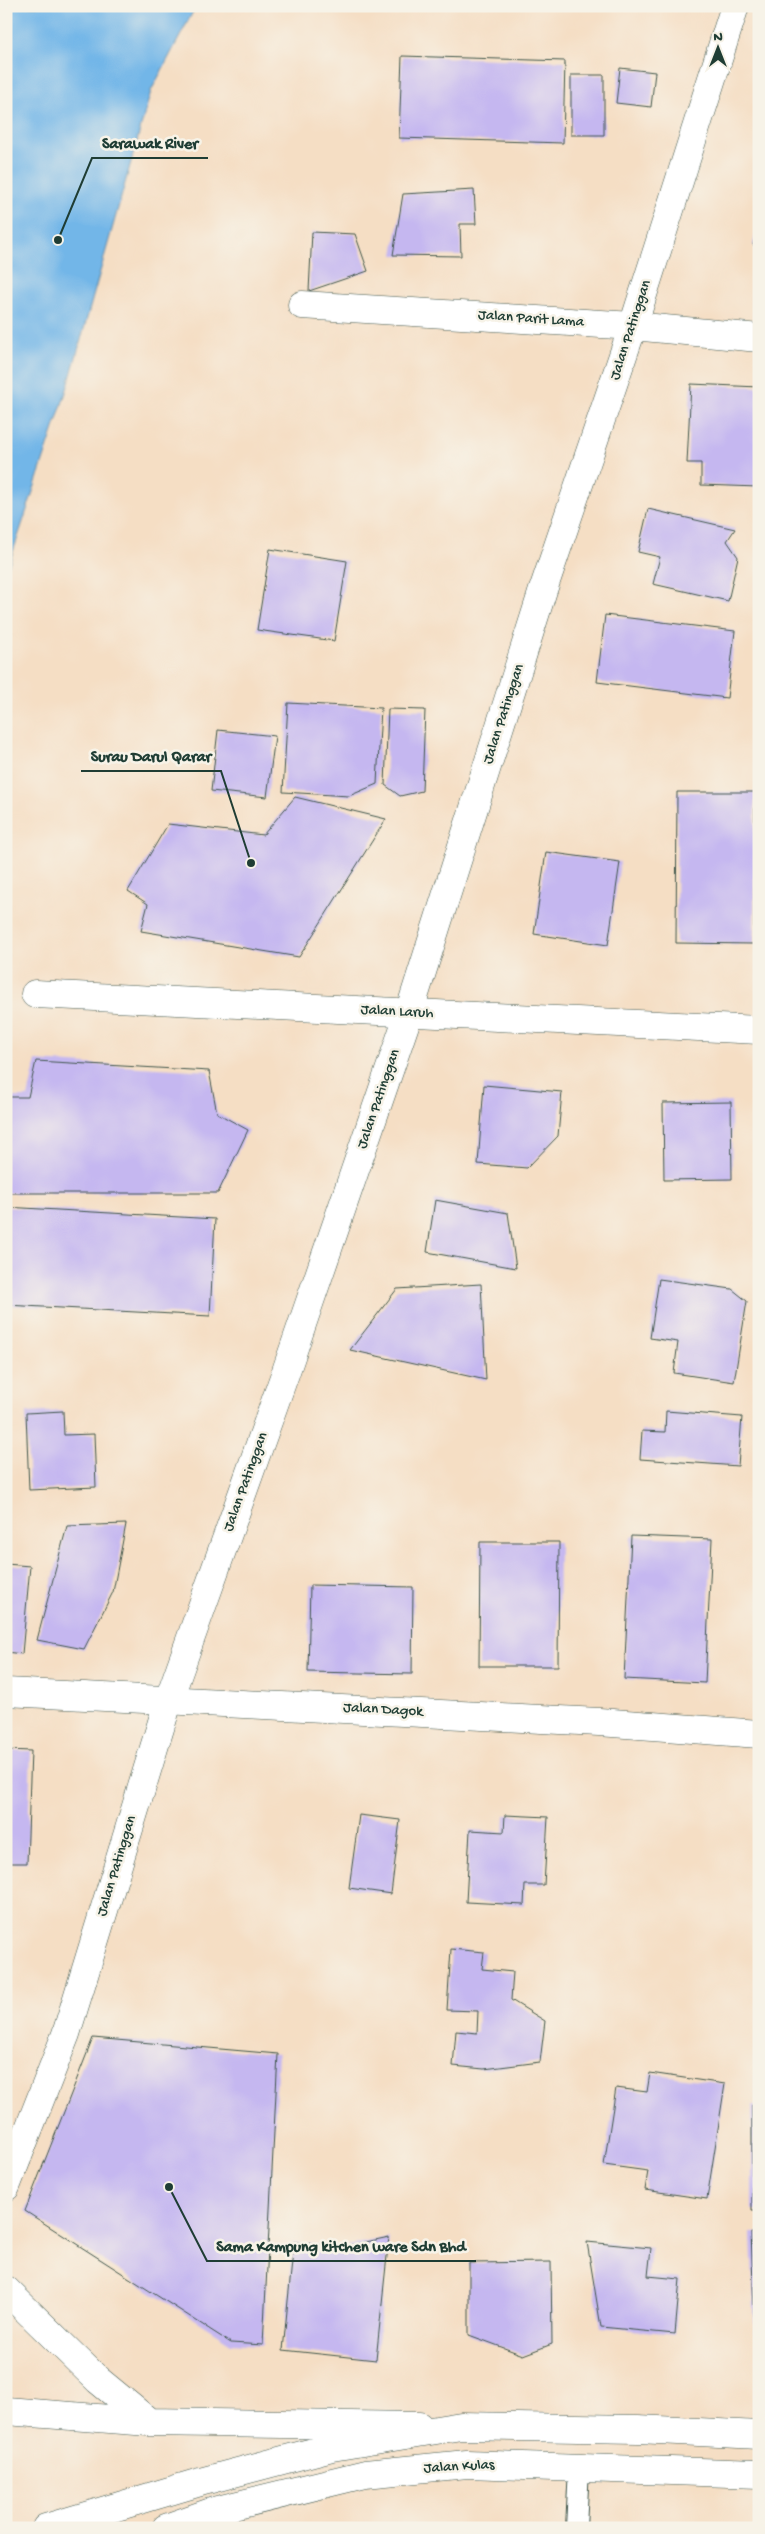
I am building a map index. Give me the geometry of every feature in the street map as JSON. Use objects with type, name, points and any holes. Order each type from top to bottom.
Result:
[{"type":"main road","name":"Jalan Patinggan","points":[[6,2186],[66,2034],[169,1699],[285,1374],[409,1013],[543,590],[633,326],[735,6]]},
{"type":"main road","name":"Jalan Parit Lama","points":[[302,305],[633,326],[759,338]]},
{"type":"main road","name":"Jalan Laruh","points":[[35,994],[759,1030]]},
{"type":"main road","name":"Jalan Dagok","points":[[6,1692],[599,1722],[759,1734]]},
{"type":"main road","points":[[6,2290],[98,2380],[150,2422]]},
{"type":"main road","points":[[6,2411],[150,2422],[638,2429],[759,2435]]},
{"type":"main road","points":[[46,2528],[200,2482],[332,2447],[461,2426]]},
{"type":"main road","name":"Jalan Kulas","points":[[166,2528],[217,2510],[365,2474],[467,2464],[759,2474]]},
{"type":"lane","points":[[576,2528],[580,2467]]},
{"type":"water","points":[[6,6],[196,6],[151,91],[67,389],[6,573]]},
{"type":"building","points":[[402,56],[565,61],[563,143],[399,138]]},
{"type":"building","points":[[620,68],[655,72],[651,107],[616,103]]},
{"type":"building","points":[[571,75],[604,75],[604,135],[571,135]]},
{"type":"building","points":[[474,190],[476,224],[460,224],[461,256],[393,255],[403,194]]},
{"type":"building","points":[[759,225],[759,247],[753,245]]},
{"type":"building","points":[[312,232],[355,234],[368,271],[309,291]]},
{"type":"building","points":[[691,384],[759,387],[759,487],[701,485],[701,463],[687,463]]},
{"type":"building","points":[[648,509],[735,529],[727,541],[738,557],[728,601],[653,584],[660,557],[638,552]]},
{"type":"building","points":[[270,549],[347,561],[334,641],[257,630]]},
{"type":"building","points":[[605,615],[735,631],[727,698],[597,682]]},
{"type":"building","points":[[288,703],[381,708],[377,784],[349,796],[283,792]]},
{"type":"building","points":[[388,709],[425,710],[422,791],[400,796],[385,785]]},
{"type":"building","points":[[218,730],[275,736],[267,797],[211,791]]},
{"type":"building","points":[[677,792],[755,792],[754,944],[676,943]]},
{"type":"building","points":[[295,797],[386,819],[299,957],[141,931],[148,904],[128,891],[168,824],[263,835]]},
{"type":"building","points":[[546,852],[620,862],[608,945],[534,934]]},
{"type":"building","points":[[36,1061],[209,1071],[217,1113],[248,1130],[218,1193],[6,1193],[6,1097],[28,1097]]},
{"type":"building","points":[[484,1085],[562,1092],[558,1136],[527,1168],[478,1164]]},
{"type":"building","points":[[731,1102],[732,1179],[664,1180],[663,1103]]},
{"type":"building","points":[[435,1200],[508,1213],[516,1268],[427,1252]]},
{"type":"building","points":[[6,1207],[215,1219],[210,1316],[6,1305]]},
{"type":"building","points":[[659,1279],[732,1289],[747,1301],[734,1382],[674,1373],[678,1342],[650,1338]]},
{"type":"building","points":[[481,1284],[486,1380],[350,1350],[397,1289]]},
{"type":"building","points":[[63,1411],[64,1435],[94,1434],[96,1487],[29,1490],[26,1413]]},
{"type":"building","points":[[666,1411],[742,1417],[738,1466],[640,1459],[642,1431],[665,1432]]},
{"type":"building","points":[[126,1524],[113,1592],[84,1649],[37,1640],[67,1526]]},
{"type":"building","points":[[631,1536],[712,1539],[705,1683],[624,1679]]},
{"type":"building","points":[[480,1542],[559,1542],[558,1666],[479,1666]]},
{"type":"building","points":[[6,1564],[30,1566],[22,1654],[6,1652]]},
{"type":"building","points":[[310,1585],[413,1587],[412,1674],[308,1672]]},
{"type":"building","points":[[6,1750],[31,1751],[27,1863],[6,1863]]},
{"type":"building","points":[[359,1815],[400,1820],[391,1894],[349,1888]]},
{"type":"building","points":[[505,1815],[548,1817],[544,1885],[525,1885],[524,1905],[466,1902],[470,1830],[504,1832]]},
{"type":"building","points":[[451,1949],[484,1952],[482,1969],[513,1972],[511,2000],[545,2021],[540,2062],[484,2069],[453,2066],[456,2031],[477,2033],[478,2011],[447,2010]]},
{"type":"building","points":[[93,2038],[278,2054],[263,2345],[231,2343],[25,2211]]},
{"type":"building","points":[[650,2073],[725,2084],[707,2199],[645,2190],[648,2171],[604,2165],[616,2088],[647,2092]]},
{"type":"building","points":[[752,2105],[759,2105],[759,2210],[752,2210]]},
{"type":"building","points":[[751,2233],[759,2233],[759,2333],[755,2334]]},
{"type":"building","points":[[389,2237],[376,2360],[283,2350],[294,2242],[343,2247]]},
{"type":"building","points":[[587,2242],[651,2248],[648,2276],[680,2279],[675,2334],[601,2327]]},
{"type":"building","points":[[551,2262],[552,2344],[523,2355],[469,2335],[469,2263]]},
{"type":"place","name":"Sarawak River","points":[[58,240]]},
{"type":"place","name":"Surau Darul Qarar","points":[[251,863]]},
{"type":"place","name":"Sama Kampung kitchen ware Sdn Bhd","points":[[169,2187]]}]
